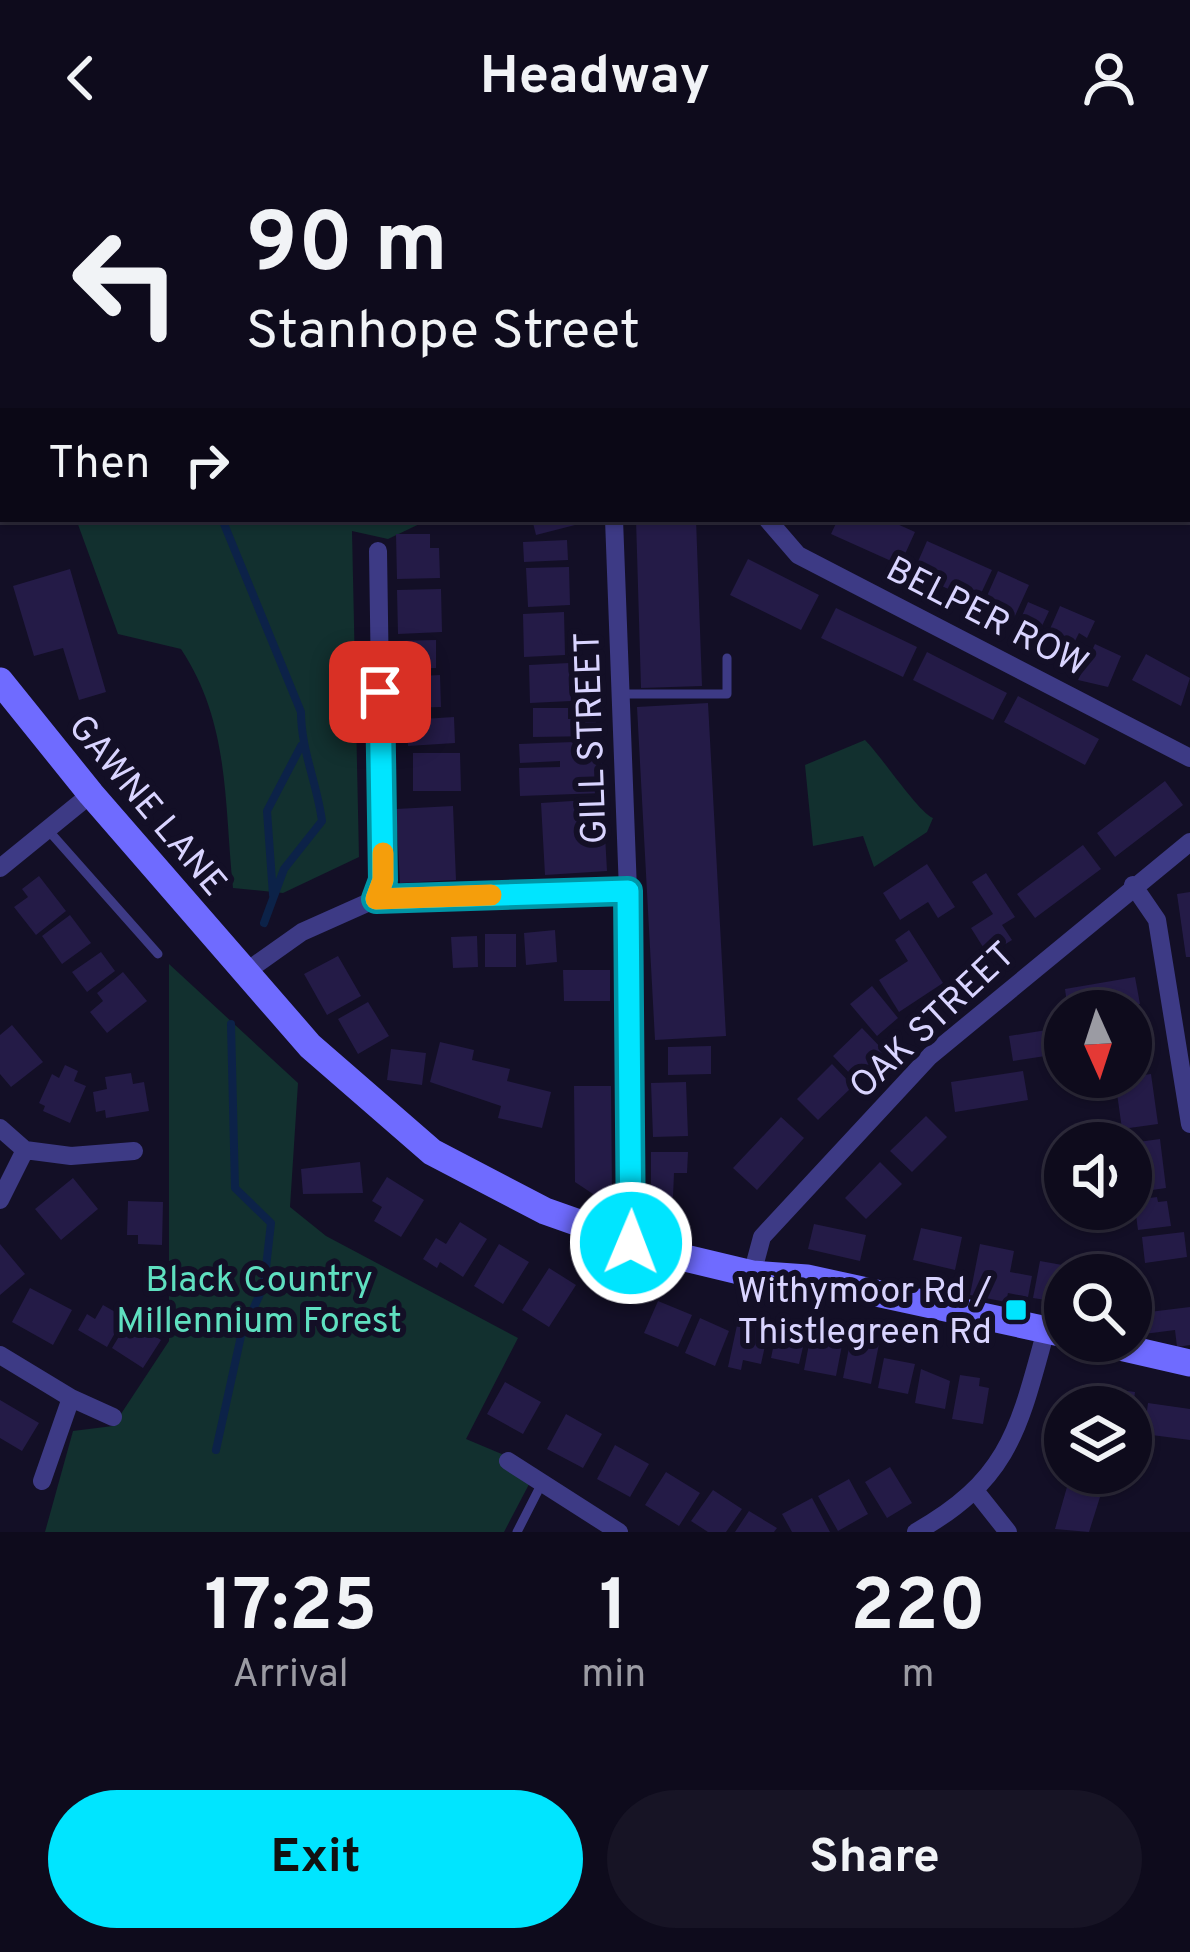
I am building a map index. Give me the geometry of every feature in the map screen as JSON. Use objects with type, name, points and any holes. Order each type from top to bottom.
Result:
[{"type":"street","name":"GILL STREET","points":[[614,522],[628,891],[631,1243]]},
{"type":"street","name":"BELPER ROW","points":[[769,522],[797,555],[1190,758]]},
{"type":"street","points":[[376,899],[383,880],[378,551]]},
{"type":"street","name":"GAWNE LANE","points":[[0,681],[91,794],[310,1046],[432,1152],[545,1211],[631,1243],[752,1274],[807,1278],[1044,1329]]},
{"type":"street","points":[[0,868],[91,794]]},
{"type":"street","name":"OAK STREET","points":[[752,1274],[762,1238],[930,1055],[1190,842]]},
{"type":"street","points":[[1133,885],[1157,920],[1190,1124]]},
{"type":"street","points":[[247,971],[302,932],[376,899],[628,891]]},
{"type":"street","points":[[0,1128],[25,1150],[71,1156],[134,1151]]},
{"type":"street","points":[[0,1200],[25,1150]]},
{"type":"street","points":[[1152,1354],[1190,1363]]},
{"type":"street","points":[[0,1355],[113,1417]]},
{"type":"street","points":[[916,1532],[977,1493],[1006,1452],[1044,1360]]},
{"type":"street","points":[[42,1480],[71,1398]]},
{"type":"street","points":[[508,1461],[619,1532]]},
{"type":"street","points":[[977,1493],[1008,1532]]},
{"type":"lane","points":[[620,694],[727,694],[728,658]]},
{"type":"lane","points":[[48,830],[158,954]]},
{"type":"lane","points":[[518,1532],[542,1483]]},
{"type":"green space","points":[[77,522],[424,522],[388,539],[352,531],[359,857],[283,893],[233,888],[217,734],[197,677],[181,649],[118,634]]},
{"type":"green space","points":[[865,740],[933,818],[927,832],[874,867],[863,836],[813,846],[805,765]]},
{"type":"green space","name":"Black Country Millennium Forest","points":[[169,964],[298,1083],[290,1207],[326,1236],[518,1338],[466,1439],[537,1469],[504,1532],[45,1532],[73,1431],[113,1426],[169,1341]]},
{"type":"building","points":[[533,522],[574,522],[575,525],[536,535]]},
{"type":"building","points":[[636,522],[696,522],[702,686],[641,688]]},
{"type":"building","points":[[837,522],[893,522],[915,532],[900,565],[831,534]]},
{"type":"building","points":[[396,534],[430,534],[430,548],[439,548],[440,578],[397,579]]},
{"type":"building","points":[[567,540],[568,560],[524,562],[523,542]]},
{"type":"building","points":[[927,541],[992,570],[977,602],[913,573]]},
{"type":"building","points":[[748,559],[819,595],[801,630],[730,595]]},
{"type":"building","points":[[569,567],[570,605],[528,607],[526,568]]},
{"type":"building","points":[[70,569],[106,692],[79,700],[63,648],[34,656],[13,586]]},
{"type":"building","points":[[998,571],[1029,585],[1014,618],[983,605]]},
{"type":"building","points":[[441,589],[442,632],[398,634],[397,590]]},
{"type":"building","points":[[1028,602],[1049,611],[1035,641],[1015,632]]},
{"type":"building","points":[[1060,606],[1095,621],[1087,638],[1079,633],[1071,649],[1046,638]]},
{"type":"building","points":[[836,608],[917,647],[903,677],[821,638]]},
{"type":"building","points":[[564,612],[565,655],[524,657],[523,614]]},
{"type":"building","points":[[436,640],[436,668],[397,669],[396,641]]},
{"type":"building","points":[[1095,644],[1121,656],[1108,687],[1078,680]]},
{"type":"building","points":[[927,652],[1007,693],[993,720],[913,680]]},
{"type":"building","points":[[1146,654],[1190,678],[1181,706],[1132,680]]},
{"type":"building","points":[[569,663],[571,701],[530,703],[529,665]]},
{"type":"building","points":[[440,675],[441,707],[404,708],[403,677]]},
{"type":"building","points":[[1018,696],[1099,739],[1085,765],[1004,722]]},
{"type":"building","points":[[708,703],[726,1036],[655,1040],[637,707]]},
{"type":"building","points":[[533,708],[568,708],[568,719],[596,719],[596,736],[533,737]]},
{"type":"building","points":[[454,717],[455,743],[408,746],[407,720]]},
{"type":"building","points":[[601,741],[603,793],[520,796],[519,768],[560,767],[560,761],[520,763],[519,744]]},
{"type":"building","points":[[413,753],[460,753],[461,791],[413,791]]},
{"type":"building","points":[[1165,781],[1183,805],[1115,857],[1097,833]]},
{"type":"building","points":[[603,799],[607,871],[545,875],[541,803]]},
{"type":"building","points":[[453,806],[456,880],[400,883],[396,809]]},
{"type":"building","points":[[1083,845],[1101,869],[1035,918],[1017,894]]},
{"type":"building","points":[[927,864],[955,907],[938,918],[928,902],[900,920],[883,893]]},
{"type":"building","points":[[986,873],[1015,917],[1002,925],[1012,940],[988,955],[971,928],[993,914],[972,882]]},
{"type":"building","points":[[39,876],[66,911],[36,935],[14,907],[28,897],[22,889]]},
{"type":"building","points":[[1190,892],[1190,957],[1186,957],[1177,894]]},
{"type":"building","points":[[70,915],[91,943],[62,964],[42,936]]},
{"type":"building","points":[[555,930],[557,962],[526,965],[524,933]]},
{"type":"building","points":[[909,930],[943,983],[899,1012],[879,980],[908,961],[895,940]]},
{"type":"building","points":[[485,934],[516,934],[516,967],[485,967]]},
{"type":"building","points":[[477,936],[478,967],[453,968],[451,937]]},
{"type":"building","points":[[101,952],[115,971],[87,992],[72,972]]},
{"type":"building","points":[[338,956],[361,996],[327,1015],[304,974]]},
{"type":"building","points":[[563,970],[610,970],[610,1001],[564,1001]]},
{"type":"building","points":[[123,972],[147,1001],[107,1033],[90,1012],[103,1001],[97,993]]},
{"type":"building","points":[[1135,977],[1137,990],[1065,990]]},
{"type":"building","points":[[872,986],[898,1018],[877,1036],[850,1004]]},
{"type":"building","points":[[368,1002],[389,1036],[358,1054],[338,1019]]},
{"type":"building","points":[[12,1025],[43,1062],[11,1087],[0,1074],[0,1035]]},
{"type":"building","points":[[862,1028],[885,1052],[856,1080],[833,1056]]},
{"type":"building","points":[[1044,1030],[1044,1056],[1013,1061],[1009,1036]]},
{"type":"building","points":[[440,1042],[474,1050],[472,1060],[510,1069],[507,1081],[551,1092],[542,1128],[498,1118],[501,1106],[430,1082]]},
{"type":"building","points":[[711,1046],[711,1074],[668,1075],[668,1047]]},
{"type":"building","points":[[391,1049],[426,1053],[422,1085],[387,1080]]},
{"type":"building","points":[[832,1064],[853,1086],[818,1120],[797,1099]]},
{"type":"building","points":[[65,1065],[78,1071],[74,1081],[86,1086],[70,1123],[43,1111],[45,1106],[39,1103],[52,1074],[59,1078]]},
{"type":"building","points":[[1023,1071],[1028,1100],[955,1112],[951,1082]]},
{"type":"building","points":[[131,1073],[133,1084],[144,1082],[149,1111],[106,1118],[105,1110],[96,1112],[93,1092],[107,1089],[105,1077]]},
{"type":"building","points":[[1152,1081],[1158,1124],[1121,1122],[1118,1098],[1152,1098]]},
{"type":"building","points":[[686,1082],[688,1136],[653,1137],[651,1083]]},
{"type":"building","points":[[574,1086],[611,1086],[612,1195],[602,1200],[575,1182]]},
{"type":"building","points":[[926,1116],[947,1137],[912,1172],[890,1151]]},
{"type":"building","points":[[781,1117],[804,1138],[757,1190],[733,1168]]},
{"type":"building","points":[[1160,1139],[1166,1188],[1152,1190],[1152,1140]]},
{"type":"building","points":[[651,1152],[688,1152],[687,1173],[674,1173],[673,1197],[651,1197]]},
{"type":"building","points":[[360,1162],[363,1193],[303,1194],[301,1169]]},
{"type":"building","points":[[880,1162],[902,1184],[866,1219],[845,1198]]},
{"type":"building","points":[[387,1177],[424,1200],[401,1237],[374,1221],[382,1207],[372,1201]]},
{"type":"building","points":[[73,1178],[98,1209],[61,1240],[35,1209]]},
{"type":"building","points":[[1152,1198],[1167,1201],[1171,1226],[1152,1228]]},
{"type":"building","points":[[128,1201],[163,1202],[162,1245],[138,1244],[138,1235],[127,1235]]},
{"type":"building","points":[[460,1222],[487,1239],[463,1277],[440,1262],[437,1268],[423,1259],[436,1238],[446,1244]]},
{"type":"building","points":[[814,1224],[866,1235],[860,1261],[808,1249]]},
{"type":"building","points":[[921,1228],[962,1237],[955,1270],[913,1260]]},
{"type":"building","points":[[1184,1232],[1187,1257],[1152,1262],[1152,1254],[1144,1254],[1142,1237]]},
{"type":"building","points":[[0,1244],[25,1274],[0,1295]]},
{"type":"building","points":[[499,1244],[529,1262],[503,1304],[474,1286]]},
{"type":"building","points":[[980,1244],[1014,1251],[1010,1272],[1032,1276],[1028,1297],[1008,1293],[1006,1302],[970,1295]]},
{"type":"building","points":[[1040,1261],[1044,1262],[1044,1300],[1033,1298]]},
{"type":"building","points":[[549,1268],[576,1285],[549,1327],[522,1310]]},
{"type":"building","points":[[30,1288],[72,1310],[53,1345],[12,1322]]},
{"type":"building","points":[[658,1301],[692,1315],[678,1347],[644,1333]]},
{"type":"building","points":[[103,1305],[124,1317],[107,1347],[78,1330],[87,1314],[95,1319]]},
{"type":"building","points":[[1190,1307],[1190,1345],[1177,1347],[1175,1330],[1152,1333],[1152,1312]]},
{"type":"building","points":[[739,1316],[770,1323],[761,1364],[743,1360],[741,1370],[728,1367]]},
{"type":"building","points":[[700,1318],[729,1331],[715,1366],[685,1353]]},
{"type":"building","points":[[129,1320],[161,1340],[143,1368],[112,1348]]},
{"type":"building","points":[[778,1324],[807,1330],[799,1364],[771,1358]]},
{"type":"building","points":[[811,1334],[843,1340],[836,1376],[804,1370]]},
{"type":"building","points":[[851,1338],[879,1344],[871,1384],[843,1378]]},
{"type":"building","points":[[884,1358],[915,1364],[908,1394],[878,1388]]},
{"type":"building","points":[[921,1369],[950,1381],[945,1409],[915,1403]]},
{"type":"building","points":[[960,1375],[980,1378],[979,1386],[989,1388],[983,1424],[952,1419]]},
{"type":"building","points":[[505,1382],[541,1402],[523,1434],[487,1414]]},
{"type":"building","points":[[0,1400],[39,1423],[22,1451],[0,1438]]},
{"type":"building","points":[[1152,1404],[1190,1409],[1190,1440],[1152,1435]]},
{"type":"building","points":[[566,1414],[602,1434],[583,1468],[547,1449]]},
{"type":"building","points":[[615,1445],[649,1464],[630,1497],[597,1479]]},
{"type":"building","points":[[890,1467],[912,1503],[887,1518],[865,1482]]},
{"type":"building","points":[[666,1472],[700,1493],[679,1526],[645,1505]]},
{"type":"building","points":[[849,1479],[868,1514],[838,1531],[818,1496]]},
{"type":"building","points":[[713,1490],[742,1509],[726,1532],[708,1532],[691,1521]]},
{"type":"building","points":[[1065,1494],[1101,1494],[1089,1532],[1055,1529]]},
{"type":"building","points":[[812,1498],[830,1532],[792,1532],[782,1514]]},
{"type":"building","points":[[749,1511],[777,1528],[774,1532],[735,1532]]},
{"type":"waterway","points":[[223,522],[301,712],[322,821],[284,869],[264,923]]},
{"type":"waterway","points":[[273,895],[267,811],[301,746]]},
{"type":"waterway","points":[[216,1450],[241,1336],[264,1285],[271,1223],[235,1188],[231,1024]]},
{"type":"slow traffic","points":[[383,853],[383,880],[376,899],[491,895]]},
{"type":"place","name":"Withymoor Rd / Thistlegreen Rd","points":[[1016,1310]]},
{"type":"route","points":[[380,692],[383,880],[376,899],[628,891],[631,1243]]}]
